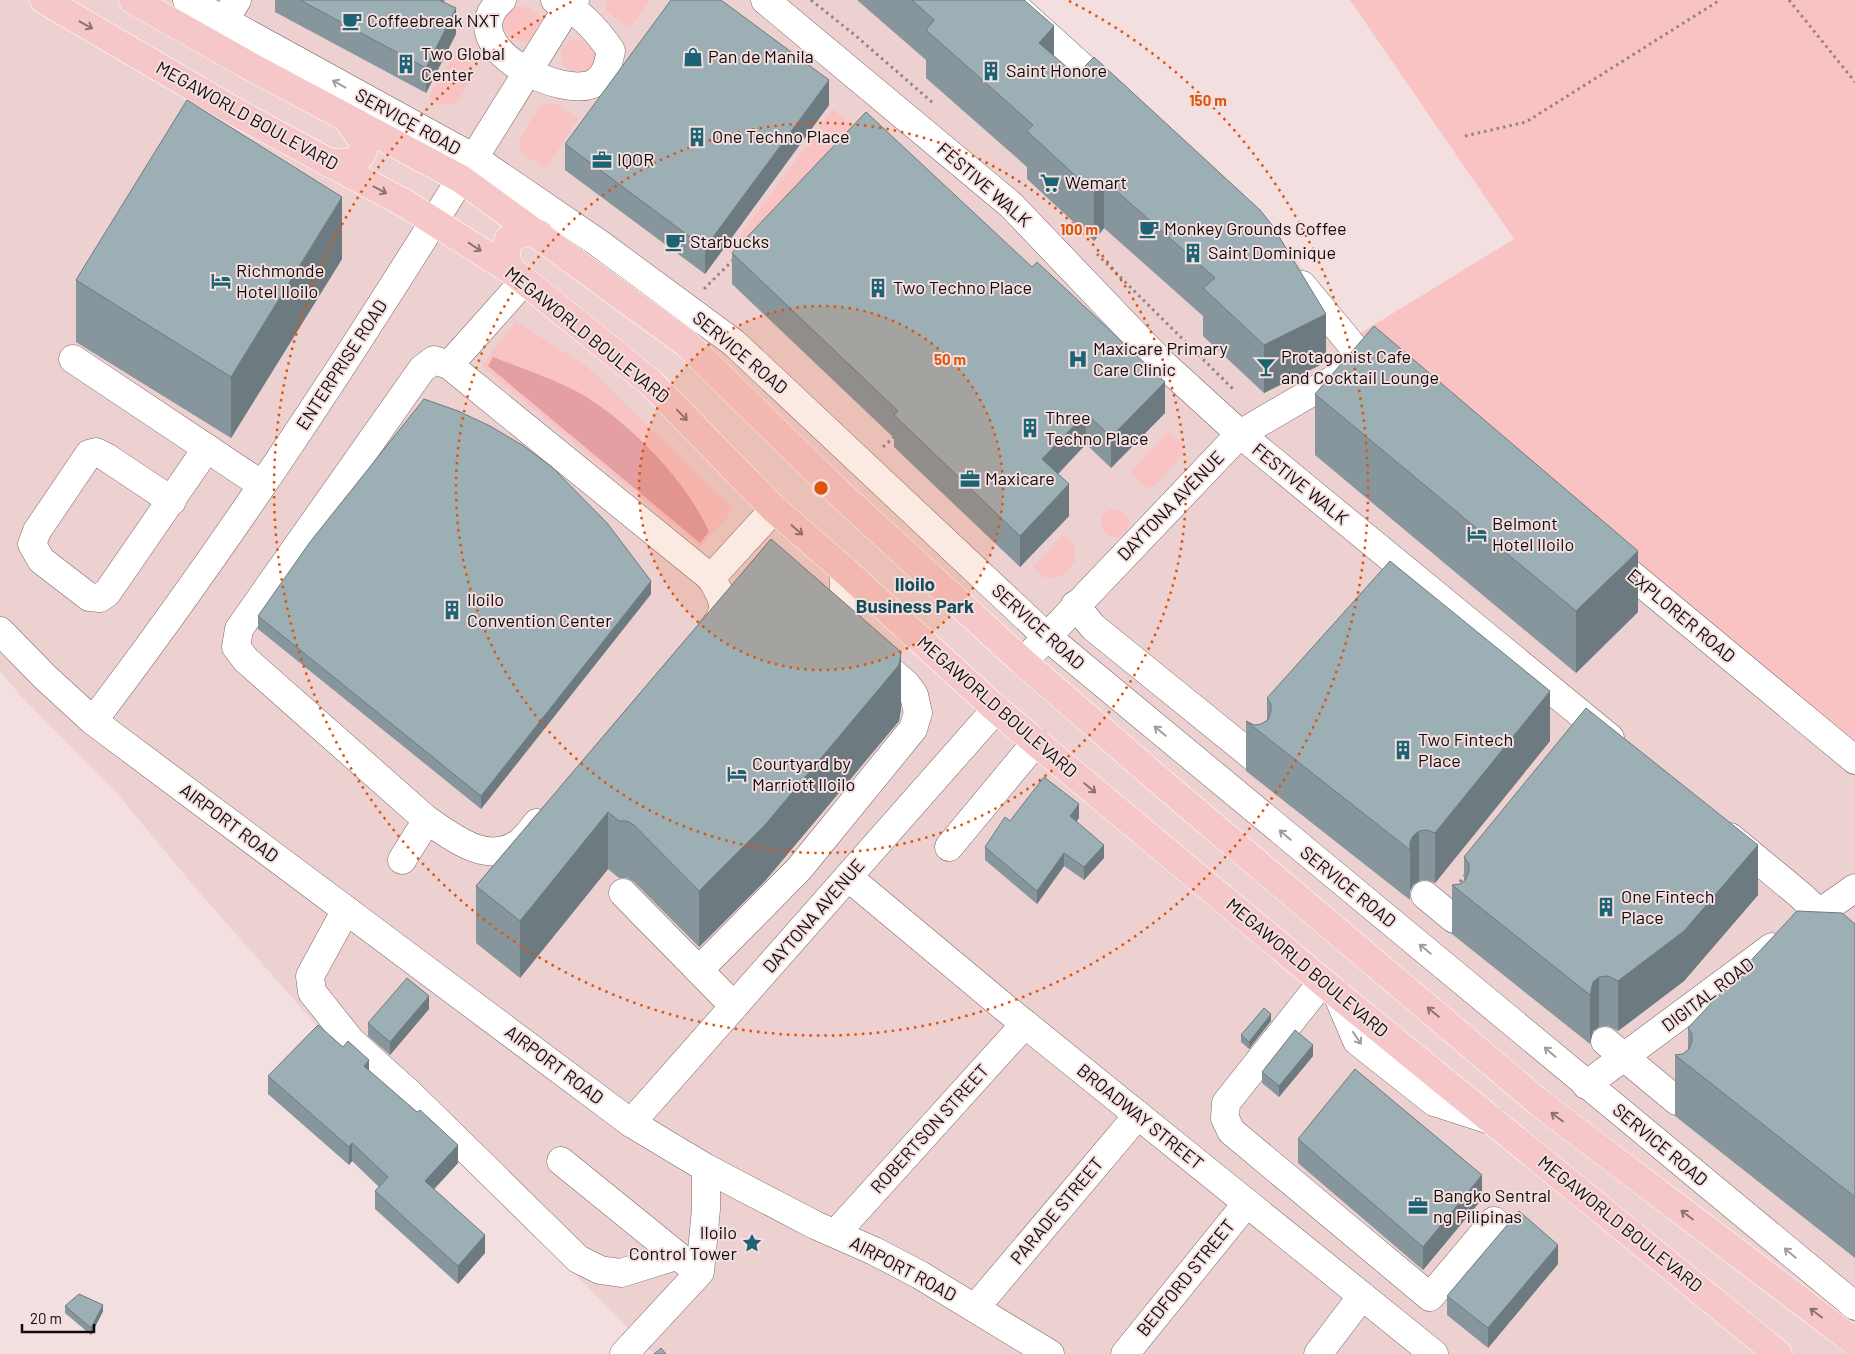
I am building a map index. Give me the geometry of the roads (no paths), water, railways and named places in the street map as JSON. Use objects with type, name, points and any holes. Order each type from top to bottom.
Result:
[{"type":"main road","name":"MEGAWORLD BOULEVARD","points":[[44,0],[239,114],[434,220],[518,276],[650,382],[774,509],[843,569],[996,709],[1329,988],[1778,1354]]},
{"type":"main road","points":[[133,0],[348,120],[467,168],[539,234],[686,342],[838,492],[1023,662],[1167,788],[1542,1105],[1855,1342]]},
{"type":"main road","points":[[327,162],[346,164],[356,161],[363,154],[365,144],[348,120]]},
{"type":"main road","points":[[518,276],[505,260],[505,251],[509,239],[527,231],[539,234]]},
{"type":"street","points":[[502,0],[490,17],[488,34],[498,50],[527,73],[559,83],[580,86],[596,82],[607,70],[611,52],[600,35],[566,2]]},
{"type":"street","name":"FESTIVE WALK","points":[[765,0],[1011,205],[1160,361],[1240,434],[1630,754]]},
{"type":"street","points":[[1008,0],[1131,111]]},
{"type":"street","name":"ENTERPRISE ROAD","points":[[93,721],[262,486],[383,304],[527,73],[566,2]]},
{"type":"street","name":"SERVICE ROAD","points":[[209,5],[467,168],[597,242],[734,343],[1046,636],[1541,1044],[1586,1085],[1855,1306]]},
{"type":"street","points":[[1288,268],[1366,361],[1401,386]]},
{"type":"street","points":[[449,365],[518,276]]},
{"type":"street","points":[[73,359],[262,486]]},
{"type":"street","points":[[552,806],[519,843],[503,850],[474,850],[426,820],[246,660],[236,648],[240,630],[422,369],[434,360],[449,365],[711,578],[723,598],[723,611],[716,625],[696,647]]},
{"type":"street","name":"DAYTONA AVENUE","points":[[1023,662],[1075,605],[1240,434],[1366,361]]},
{"type":"street","points":[[172,501],[106,457],[96,452],[88,454],[36,531],[32,544],[41,560],[89,597],[100,598],[108,593],[172,501],[207,448]]},
{"type":"street","points":[[711,578],[774,509]]},
{"type":"street","name":"EXPLORER ROAD","points":[[1590,541],[1855,760]]},
{"type":"street","points":[[699,970],[799,869],[914,729],[918,713],[914,695],[906,684],[878,660],[848,628],[843,569]]},
{"type":"street","points":[[1075,605],[1093,627],[1256,759]]},
{"type":"street","name":"AIRPORT ROAD","points":[[0,631],[45,677],[93,721],[631,1123],[706,1168],[815,1225],[874,1251],[976,1308],[1050,1354]]},
{"type":"street","name":"DAYTONA AVENUE","points":[[631,1123],[996,709]]},
{"type":"street","points":[[949,848],[1036,742]]},
{"type":"street","points":[[1707,818],[1799,894],[1855,946]]},
{"type":"street","points":[[402,860],[426,820]]},
{"type":"street","name":"BROADWAY STREET","points":[[848,877],[1025,1024],[1434,1354]]},
{"type":"street","name":"DIGITAL ROAD","points":[[1586,1085],[1615,1049],[1855,888]]},
{"type":"street","points":[[623,892],[734,1006]]},
{"type":"street","points":[[346,910],[310,976],[312,992],[351,1041],[410,1094],[578,1259],[600,1270],[621,1273],[676,1256]]},
{"type":"street","points":[[1329,988],[1226,1103],[1225,1118],[1231,1131],[1430,1297]]},
{"type":"street","name":"ROBERTSON STREET","points":[[836,1234],[1025,1024]]},
{"type":"street","points":[[1615,1049],[1677,1101]]},
{"type":"street","name":"PARADE STREET","points":[[976,1308],[1138,1115]]},
{"type":"street","points":[[561,1161],[676,1256],[700,1272]]},
{"type":"street","points":[[624,1354],[700,1272],[706,1209],[706,1168]]},
{"type":"street","name":"BEDFORD STREET","points":[[1125,1354],[1247,1203]]},
{"type":"street","points":[[1404,1330],[1494,1221]]},
{"type":"street","points":[[1318,1354],[1362,1296]]},
{"type":"place","name":"Coffeebreak NXT","points":[[352,21]]},
{"type":"place","name":"Pan de Manila","points":[[693,57]]},
{"type":"place","name":"Two Global Center","points":[[406,64]]},
{"type":"place","name":"Saint Honore","points":[[991,71]]},
{"type":"place","name":"One Techno Place","points":[[697,137]]},
{"type":"place","name":"IQOR","points":[[602,160]]},
{"type":"place","name":"Wemart","points":[[1050,183]]},
{"type":"place","name":"Monkey Grounds Coffee","points":[[1149,229]]},
{"type":"place","name":"Starbucks","points":[[675,242]]},
{"type":"place","name":"Saint Dominique","points":[[1193,253]]},
{"type":"place","name":"Richmonde Hotel Iloilo","points":[[221,281]]},
{"type":"place","name":"Two Techno Place","points":[[878,288]]},
{"type":"place","name":"Maxicare Primary Care Clinic","points":[[1078,359]]},
{"type":"place","name":"Protagonist Cafe and Cocktail Lounge","points":[[1266,367]]},
{"type":"place","name":"Three Techno Place","points":[[1030,428]]},
{"type":"place","name":"Maxicare","points":[[970,479]]},
{"type":"place","name":"Belmont Hotel Iloilo","points":[[1477,534]]},
{"type":"place","name":"Iloilo Convention Center","points":[[452,610]]},
{"type":"place","name":"Two Fintech Place","points":[[1403,750]]},
{"type":"place","name":"Courtyard by Marriott Iloilo","points":[[737,774]]},
{"type":"place","name":"One Fintech Place","points":[[1606,907]]},
{"type":"place","name":"Bangko Sentral ng Pilipinas","points":[[1418,1206]]},
{"type":"place","name":"Iloilo Control Tower","points":[[752,1243]]},
{"type":"district","name":"Iloilo Business Park","points":[[915,595]]}]
